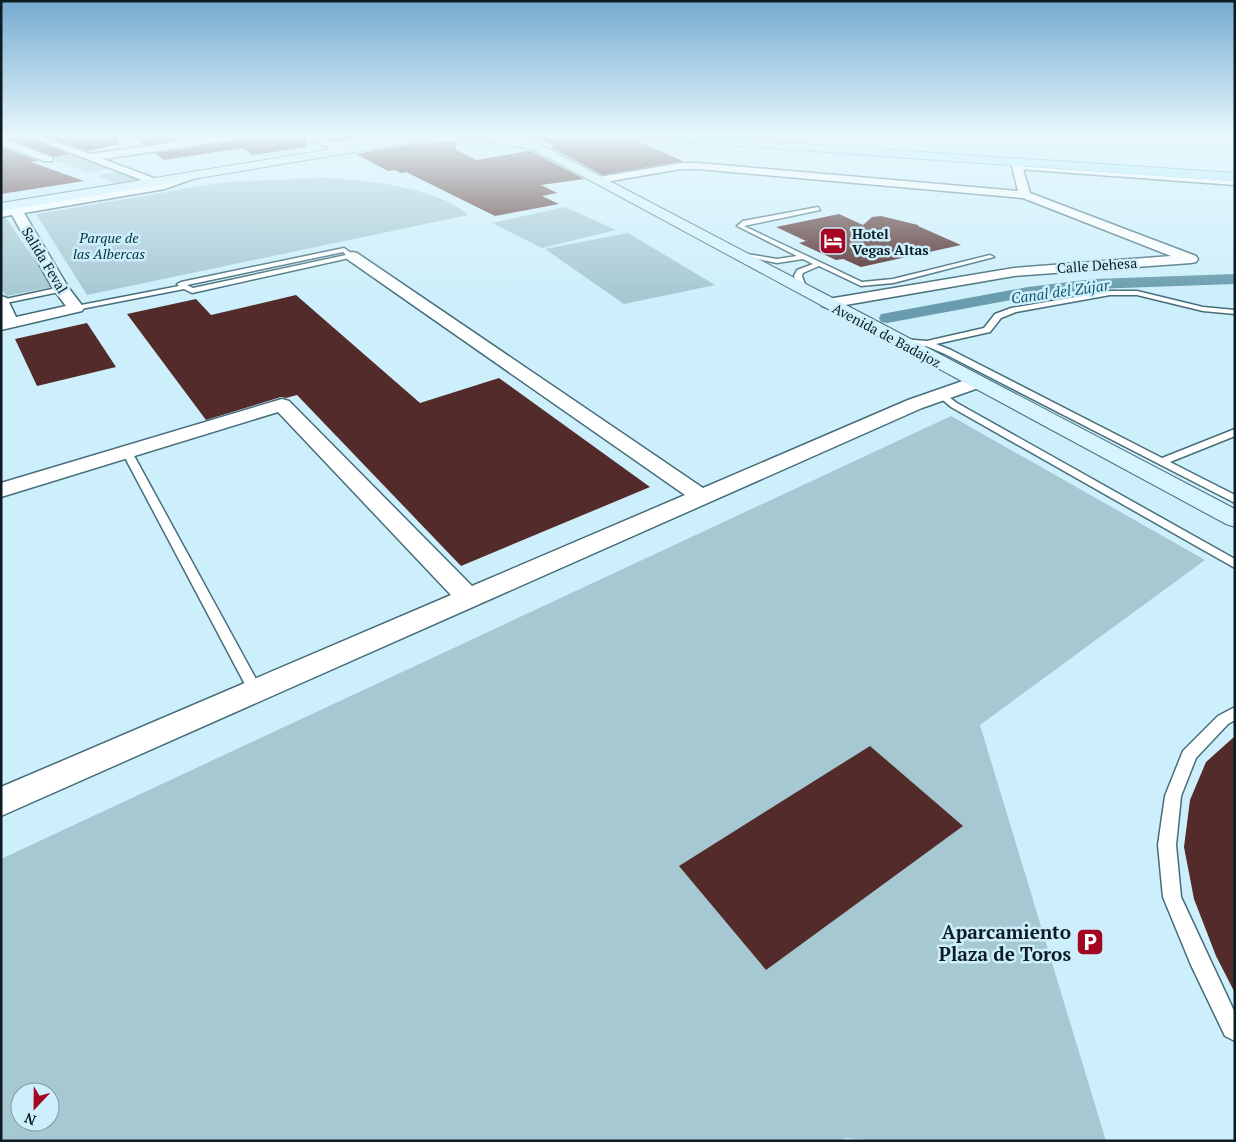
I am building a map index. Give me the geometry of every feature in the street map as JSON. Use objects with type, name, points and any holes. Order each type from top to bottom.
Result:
[{"type":"main road","points":[[1,207],[117,188]]},
{"type":"main road","name":"Avenida de Badajoz","points":[[614,188],[732,252],[801,281],[828,303],[1235,519]]},
{"type":"street","points":[[1,199],[50,188]]},
{"type":"street","points":[[47,199],[87,188]]},
{"type":"street","points":[[1,213],[137,188]]},
{"type":"street","points":[[949,188],[1025,195],[1023,188]]},
{"type":"street","name":"Calle Dehesa","points":[[828,303],[1035,269],[1191,259],[1025,195]]},
{"type":"street","name":"Salida Feval","points":[[16,210],[61,289],[76,308]]},
{"type":"street","points":[[352,256],[702,497]]},
{"type":"street","points":[[2,301],[6,324],[76,308]]},
{"type":"street","points":[[1,802],[915,404],[977,382]]},
{"type":"street","points":[[1,490],[282,405],[469,599]]},
{"type":"lane","points":[[818,209],[740,224],[855,282],[869,284],[894,281],[990,257]]},
{"type":"lane","points":[[344,250],[352,256],[192,291],[182,284],[344,250]]},
{"type":"lane","points":[[770,267],[803,257]]},
{"type":"lane","points":[[801,281],[818,264]]},
{"type":"lane","points":[[230,274],[237,281]]},
{"type":"lane","points":[[76,308],[185,287]]},
{"type":"lane","points":[[2,301],[61,289]]},
{"type":"lane","points":[[927,344],[987,330],[992,328],[998,316],[1014,310],[1100,294],[1137,293],[1203,309],[1235,312]]},
{"type":"lane","points":[[901,342],[927,344],[948,352],[1235,500]]},
{"type":"lane","points":[[942,395],[954,405],[1235,564]]},
{"type":"lane","points":[[1161,462],[1235,432]]},
{"type":"lane","points":[[126,452],[255,690]]},
{"type":"lane","points":[[1235,713],[1223,720],[1189,755],[1172,796],[1167,845],[1172,896],[1198,958],[1232,1029],[1235,1031]]},
{"type":"green space","name":"Parque de las Albercas","points":[[189,188],[405,188],[439,198],[455,205],[468,215],[87,295],[36,214]]},
{"type":"green space","points":[[565,207],[616,230],[542,248],[492,223]]},
{"type":"green space","points":[[1,215],[4,215],[53,287],[6,296],[1,288]]},
{"type":"green space","points":[[628,233],[715,285],[624,304],[545,249]]},
{"type":"green space","points":[[951,416],[1205,560],[980,725],[1106,1141],[879,1141],[845,1138],[841,1141],[1,1141],[1,859]]},
{"type":"building","points":[[1,188],[37,188],[1,194]]},
{"type":"building","points":[[439,188],[548,188],[557,193],[542,196],[559,204],[495,216]]},
{"type":"building","name":"Hotel Vegas Altas","points":[[839,214],[863,225],[872,217],[881,216],[918,225],[961,245],[861,267],[843,259],[836,260],[799,243],[806,241],[776,227]]},
{"type":"building","points":[[296,295],[420,403],[499,378],[650,487],[461,566],[297,395],[286,398],[281,397],[206,420],[127,314],[196,299],[211,315]]},
{"type":"building","points":[[87,323],[116,367],[37,386],[15,339]]},
{"type":"building","points":[[1235,736],[1235,993],[1216,956],[1194,899],[1184,847],[1190,800],[1206,762]]},
{"type":"building","points":[[870,746],[963,826],[766,970],[679,866]]},
{"type":"waterway","name":"Canal del Zújar","points":[[887,318],[1028,292],[1093,284],[1235,279]]},
{"type":"place","name":"Hotel Vegas Altas","points":[[833,241]]},
{"type":"place","name":"Aparcamiento Plaza de Toros","points":[[1090,942]]}]
